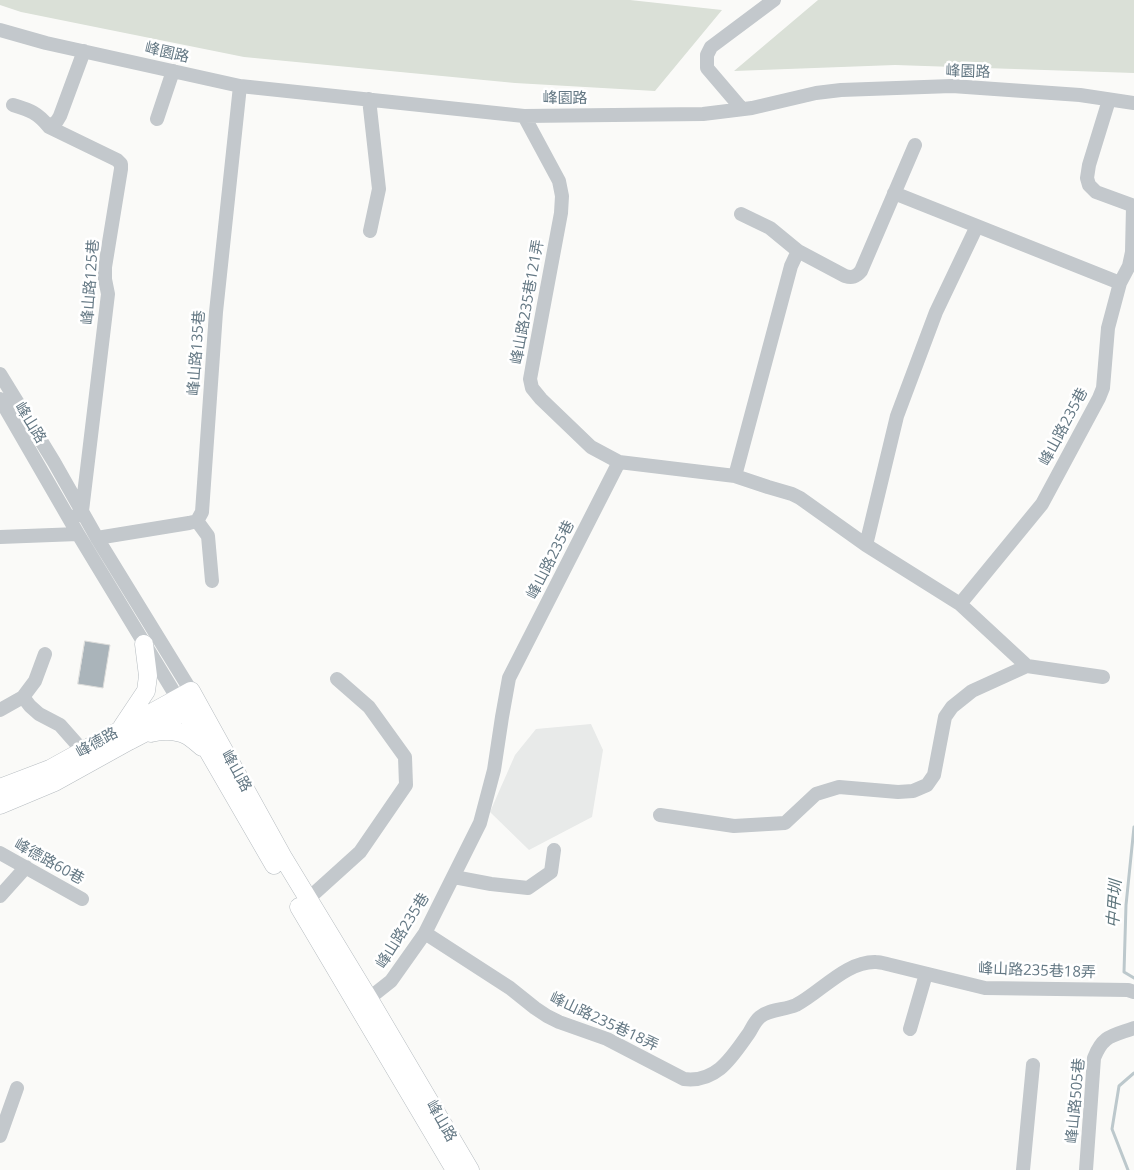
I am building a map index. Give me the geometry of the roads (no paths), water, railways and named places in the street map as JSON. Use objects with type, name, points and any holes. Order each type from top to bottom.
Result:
[{"type":"main road","points":[[125,735],[146,691],[148,676],[144,644]]},
{"type":"main road","name":"峰德路","points":[[0,805],[55,782],[125,735],[188,702]]},
{"type":"main road","name":"峰山路","points":[[188,702],[207,750],[364,1003]]},
{"type":"main road","name":"峰山路","points":[[188,702],[308,900],[458,1168]]},
{"type":"main road","points":[[125,735],[171,731],[185,734],[207,750]]},
{"type":"main road","name":"峰德路","points":[[0,788],[50,769],[83,751],[125,735]]},
{"type":"street","points":[[742,109],[707,68],[707,55],[711,47],[774,0]]},
{"type":"street","name":"峰園路","points":[[0,30],[46,44],[240,86],[524,116],[703,114],[752,108],[816,93],[841,90],[952,86],[1080,95],[1134,104]]},
{"type":"street","points":[[49,127],[60,116],[84,51]]},
{"type":"street","points":[[157,119],[173,72]]},
{"type":"street","name":"峰山路135巷","points":[[197,520],[202,512],[216,312],[240,86]]},
{"type":"street","points":[[369,100],[379,190],[370,231]]},
{"type":"street","points":[[1108,100],[1087,178],[1089,185],[1096,192],[1133,206]]},
{"type":"street","name":"峰山路125巷","points":[[13,105],[41,117],[49,127],[117,160],[121,164],[105,267],[108,294],[76,515]]},
{"type":"street","name":"峰山路235巷121弄","points":[[524,116],[558,181],[562,196],[530,379],[532,388],[591,448],[619,462]]},
{"type":"street","points":[[741,214],[770,228],[798,251],[851,278],[861,271],[915,145]]},
{"type":"street","points":[[894,194],[1120,283]]},
{"type":"street","name":"峰山路235巷","points":[[960,604],[1042,504],[1099,398],[1103,388],[1108,328],[1120,283],[1129,266],[1132,252],[1133,206]]},
{"type":"street","points":[[866,545],[897,416],[936,312],[977,226]]},
{"type":"street","points":[[735,476],[791,266],[798,251]]},
{"type":"street","name":"峰山路","points":[[0,374],[54,462],[76,515],[78,534],[144,644],[188,702]]},
{"type":"street","name":"峰山路","points":[[0,399],[76,515],[97,538],[188,702]]},
{"type":"street","points":[[619,462],[735,476],[792,494],[866,545],[960,604],[1027,666]]},
{"type":"street","name":"峰山路235巷","points":[[364,1003],[391,980],[425,933],[480,822],[494,770],[510,678],[619,462]]},
{"type":"street","points":[[97,538],[197,520],[208,536],[212,581]]},
{"type":"street","points":[[0,536],[78,534]]},
{"type":"street","points":[[0,710],[23,697],[35,681],[45,654]]},
{"type":"street","points":[[660,815],[734,826],[785,823],[816,794],[838,787],[898,792],[913,791],[927,785],[934,775],[945,717],[952,707],[972,691],[1027,666],[1103,677]]},
{"type":"street","points":[[308,900],[360,852],[406,784],[405,757],[369,707],[337,679]]},
{"type":"street","points":[[23,697],[39,714],[60,725],[83,751]]},
{"type":"street","points":[[454,877],[528,888],[551,872],[554,850]]},
{"type":"street","name":"峰德路60巷","points":[[0,853],[82,899]]},
{"type":"street","points":[[0,896],[26,867]]},
{"type":"street","name":"峰山路235巷18弄","points":[[425,933],[510,988],[548,1016],[559,1022],[607,1039],[684,1079],[692,1080],[712,1074],[723,1067],[732,1058],[760,1017],[767,1013],[794,1006],[846,970],[862,963],[876,962],[986,988],[1128,990],[1134,992]]},
{"type":"street","points":[[910,1029],[926,974]]},
{"type":"street","name":"峰山路505巷","points":[[1086,1170],[1094,1058],[1103,1041],[1134,1028]]},
{"type":"street","points":[[1023,1170],[1033,1065]]},
{"type":"street","points":[[0,1136],[17,1088]]},
{"type":"waterway","name":"中甲圳","points":[[1134,827],[1126,905],[1124,972],[1134,978]]},
{"type":"waterway","name":"中甲圳","points":[[1128,1170],[1112,1129],[1119,1086],[1134,1073]]}]
